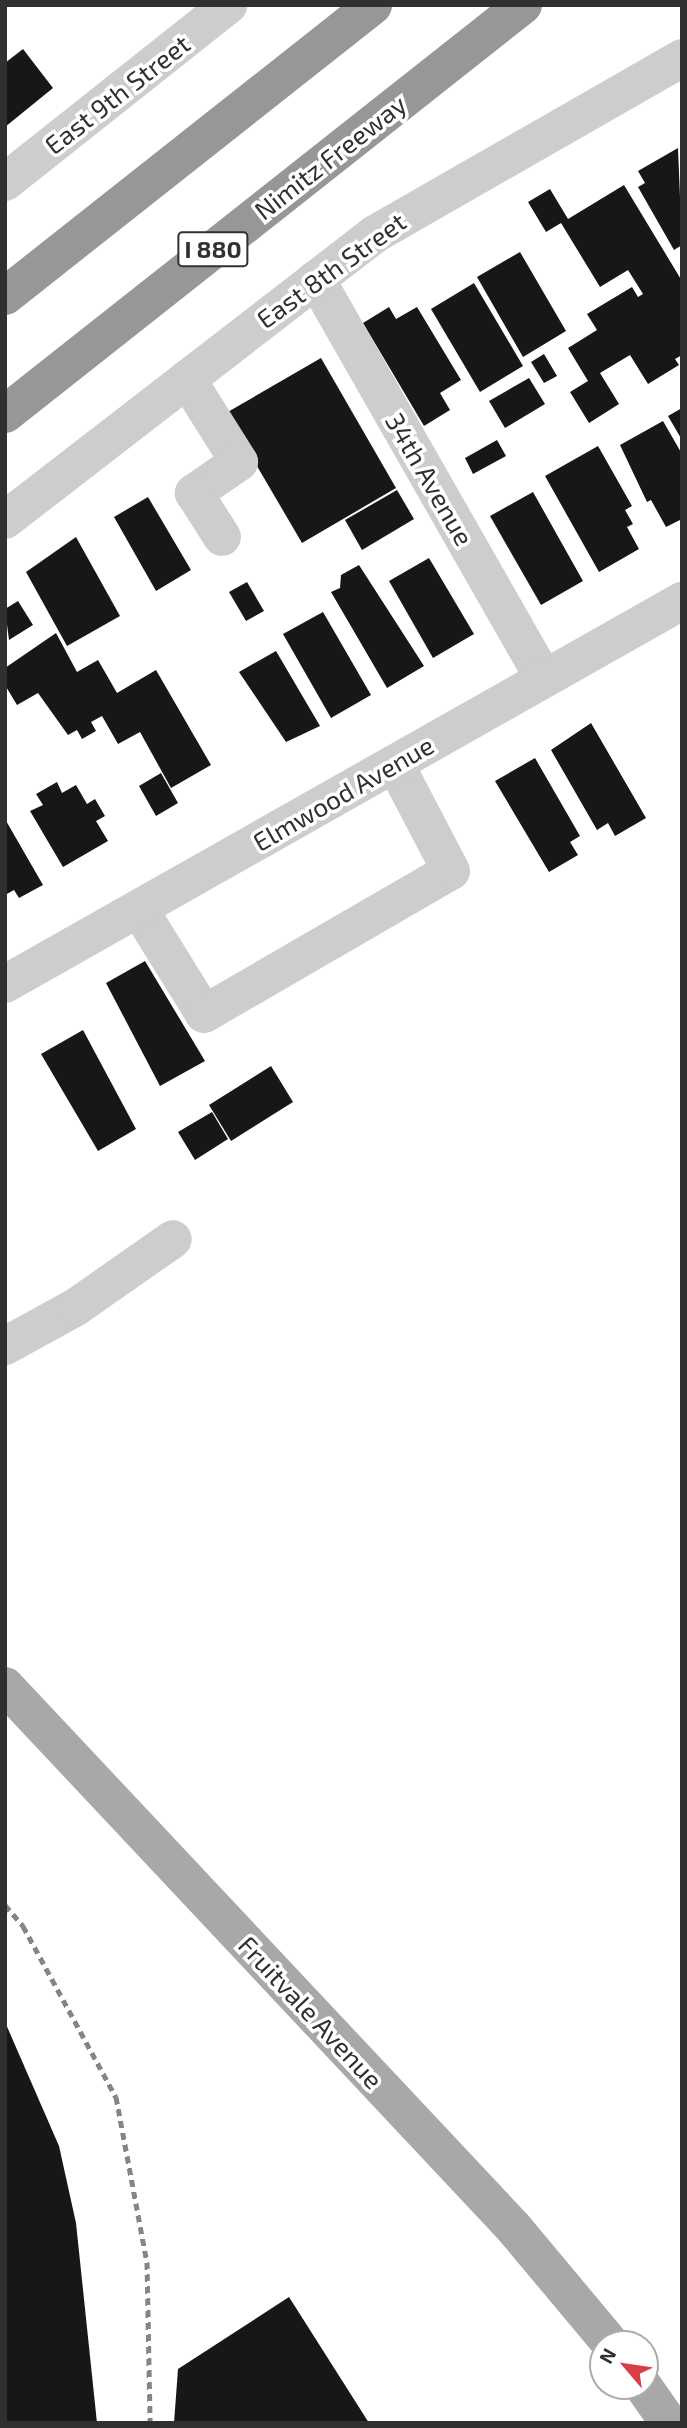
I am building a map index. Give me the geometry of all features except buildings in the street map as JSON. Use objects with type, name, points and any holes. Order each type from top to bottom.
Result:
[{"type":"highway","name":"Nimitz Freeway","points":[[5,414],[523,5]]},
{"type":"highway","points":[[5,296],[365,12]]},
{"type":"main road","name":"Fruitvale Avenue","points":[[5,1686],[513,2227],[599,2330]]},
{"type":"main road","points":[[653,2400],[669,2423]]},
{"type":"street","name":"East 9th Street","points":[[5,182],[228,5]]},
{"type":"street","name":"East 8th Street","points":[[5,520],[316,279],[442,191],[682,58]]},
{"type":"street","name":"34th Avenue","points":[[316,279],[544,679]]},
{"type":"street","points":[[187,379],[239,462],[194,493],[222,537]]},
{"type":"street","name":"Elmwood Avenue","points":[[5,984],[682,601]]},
{"type":"street","points":[[139,909],[204,1014],[450,871],[395,764]]},
{"type":"street","points":[[5,1346],[76,1307],[173,1239]]},
{"type":"railway","points":[[5,1905],[23,1926],[116,2097],[147,2262],[150,2423]]}]
